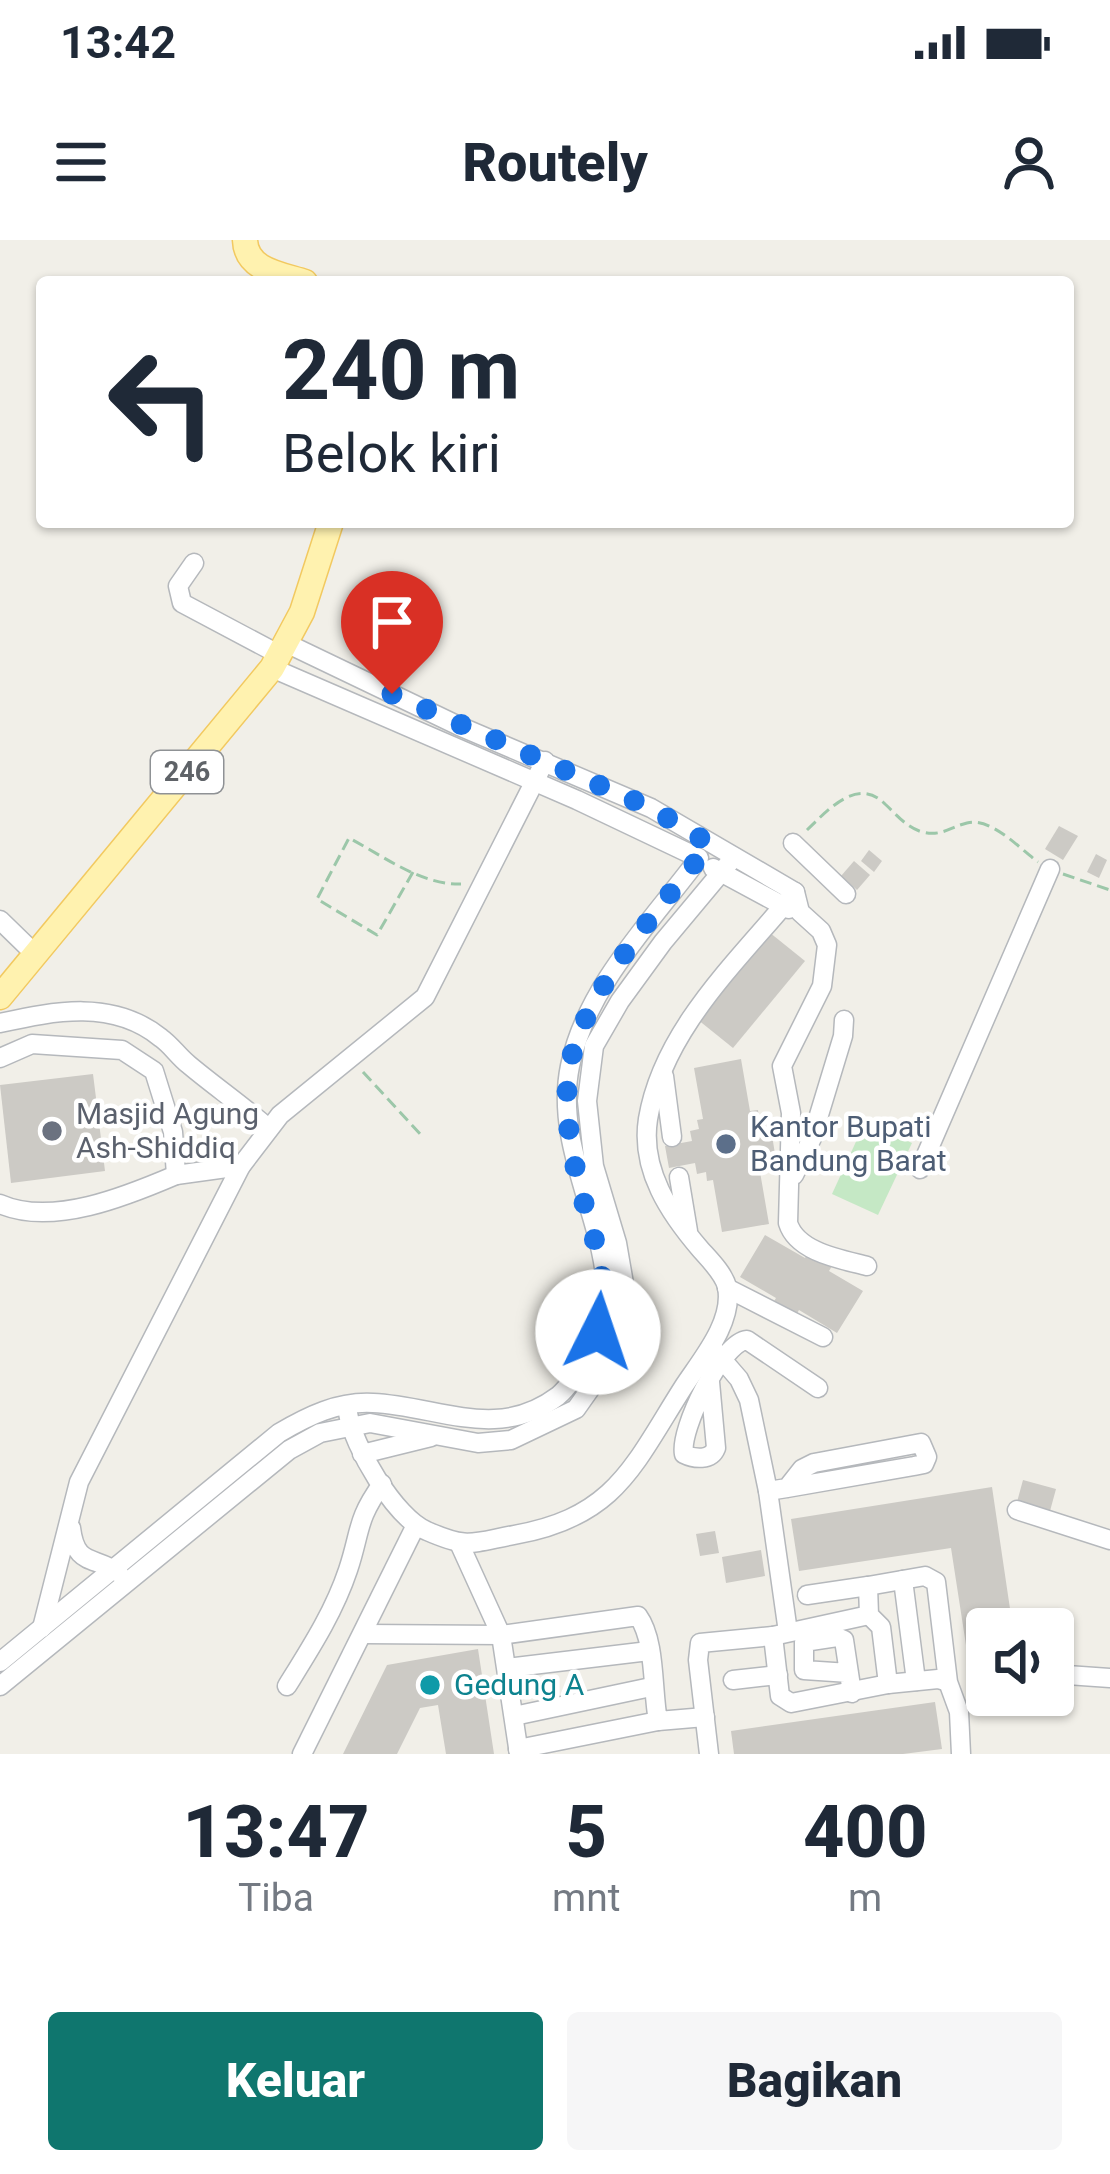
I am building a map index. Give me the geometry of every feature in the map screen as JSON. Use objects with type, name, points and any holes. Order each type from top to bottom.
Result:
[{"type":"main road","points":[[245,240],[248,258],[289,276]]},
{"type":"main road","name":"246","points":[[0,997],[280,656],[329,528]]},
{"type":"street","points":[[194,563],[178,586],[182,603],[534,782],[704,851],[792,904],[821,931],[827,945],[821,986],[782,1066],[791,1113],[788,1223],[792,1236],[867,1266]]},
{"type":"street","points":[[280,656],[651,808],[704,851]]},
{"type":"street","points":[[42,1628],[79,1482],[241,1166],[268,1128],[316,1082],[425,997],[545,761]]},
{"type":"street","points":[[794,843],[846,894]]},
{"type":"street","points":[[0,1662],[279,1433],[310,1414],[348,1414],[388,1404],[479,1422],[506,1420],[561,1394],[582,1366],[606,1300],[598,1248],[575,1169],[569,1070],[578,1034],[605,983],[704,851]]},
{"type":"street","points":[[348,1414],[370,1423],[478,1443],[511,1440],[576,1409],[600,1376],[618,1338],[627,1301],[617,1243],[594,1166],[587,1101],[594,1046],[620,1001],[727,864]]},
{"type":"street","points":[[920,1169],[1050,869]]},
{"type":"street","points":[[792,904],[730,969],[670,1050],[649,1116],[648,1148],[653,1176],[674,1218],[728,1288],[823,1337]]},
{"type":"street","points":[[0,920],[36,955]]},
{"type":"street","points":[[0,1023],[98,1009],[131,1020],[160,1037],[268,1128]]},
{"type":"street","points":[[789,1185],[812,1138],[844,1036],[844,1020]]},
{"type":"street","points":[[0,1058],[32,1044],[122,1050],[154,1071],[173,1132],[176,1175]]},
{"type":"street","points":[[154,1071],[189,1065]]},
{"type":"street","points":[[664,1070],[672,1137]]},
{"type":"street","points":[[0,1204],[14,1210],[78,1207],[176,1175],[241,1166]]},
{"type":"street","points":[[680,1177],[689,1236]]},
{"type":"street","points":[[710,1382],[728,1288]]},
{"type":"street","points":[[348,1414],[362,1454],[415,1527],[460,1545],[564,1524],[604,1498],[626,1479],[716,1352],[737,1341],[747,1340],[818,1388]]},
{"type":"street","points":[[716,1352],[739,1379],[749,1400],[778,1489],[780,1696],[790,1703],[850,1683],[948,1682]]},
{"type":"street","points":[[0,1686],[289,1450],[348,1414]]},
{"type":"street","points":[[362,1454],[434,1435]]},
{"type":"street","points":[[920,1443],[928,1457],[924,1464],[778,1489],[814,1463],[920,1443]]},
{"type":"street","points":[[287,1686],[322,1629],[348,1569],[362,1513],[382,1484]]},
{"type":"street","points":[[1017,1510],[1110,1540]]},
{"type":"street","points":[[69,1517],[73,1548],[85,1559],[115,1569],[129,1584]]},
{"type":"street","points":[[302,1754],[415,1527]]},
{"type":"street","points":[[460,1545],[501,1635],[519,1751],[658,1721],[705,1717]]},
{"type":"street","points":[[807,1595],[925,1576],[936,1582],[948,1682],[959,1712],[961,1754]]},
{"type":"street","points":[[903,1580],[916,1681]]},
{"type":"street","points":[[868,1586],[869,1616],[880,1627],[888,1684]]},
{"type":"street","points":[[364,1634],[501,1635],[633,1615],[644,1625],[658,1721]]},
{"type":"street","points":[[710,1754],[697,1650],[700,1643],[780,1634],[869,1616]]},
{"type":"street","points":[[507,1668],[649,1651]]},
{"type":"street","points":[[733,1680],[778,1675]]},
{"type":"street","points":[[1074,1675],[1110,1678]]},
{"type":"street","points":[[514,1716],[651,1687]]},
{"type":"path","points":[[794,843],[830,808],[859,794],[877,797],[895,816],[926,833],[983,822],[1050,869],[1110,890]]},
{"type":"path","points":[[413,872],[377,935],[317,899],[350,838],[413,872],[436,885],[482,884]]},
{"type":"path","points":[[350,1058],[422,1136]]},
{"type":"green space","points":[[865,1122],[912,1143],[878,1215],[832,1194]]},
{"type":"building","points":[[1059,826],[1078,836],[1063,860],[1045,849]]},
{"type":"building","points":[[869,850],[882,861],[874,872],[861,861]]},
{"type":"building","points":[[1096,854],[1107,860],[1099,878],[1087,872]]},
{"type":"building","points":[[854,861],[870,875],[857,890],[841,876]]},
{"type":"building","points":[[769,932],[805,961],[733,1048],[697,1019]]},
{"type":"building","name":"Kantor Bupati Bandung Barat","points":[[741,1059],[750,1111],[758,1110],[759,1119],[769,1117],[776,1160],[767,1162],[768,1171],[760,1172],[769,1224],[722,1232],[713,1180],[707,1181],[706,1172],[697,1174],[695,1163],[669,1168],[665,1146],[692,1141],[690,1131],[699,1129],[697,1120],[703,1119],[694,1068]]},
{"type":"building","name":"Masjid Agung Ash-Shiddiq","points":[[93,1074],[105,1171],[11,1183],[0,1085]]},
{"type":"building","points":[[765,1235],[805,1258],[809,1252],[832,1266],[829,1271],[863,1291],[837,1333],[799,1310],[795,1317],[773,1303],[776,1298],[740,1277]]},
{"type":"building","points":[[1023,1480],[1056,1489],[1050,1511],[1017,1502]]},
{"type":"building","points":[[992,1487],[1010,1608],[966,1608],[966,1645],[951,1548],[799,1571],[791,1519]]},
{"type":"building","points":[[715,1531],[719,1553],[700,1556],[696,1534]]},
{"type":"building","points":[[761,1550],[765,1576],[726,1583],[722,1557]]},
{"type":"building","name":"Gedung A","points":[[478,1649],[494,1754],[446,1754],[438,1705],[420,1708],[397,1754],[343,1754],[387,1665]]},
{"type":"building","points":[[935,1702],[942,1749],[903,1754],[734,1754],[731,1731]]},
{"type":"place","name":"Masjid Agung Ash-Shiddiq","points":[[52,1131]]},
{"type":"place","name":"Kantor Bupati Bandung Barat","points":[[726,1144]]},
{"type":"place","name":"Gedung A","points":[[430,1685]]},
{"type":"route","points":[[392,694],[651,808],[710,844],[605,983],[578,1034],[569,1070],[575,1169],[598,1248],[606,1300],[598,1332]]}]
